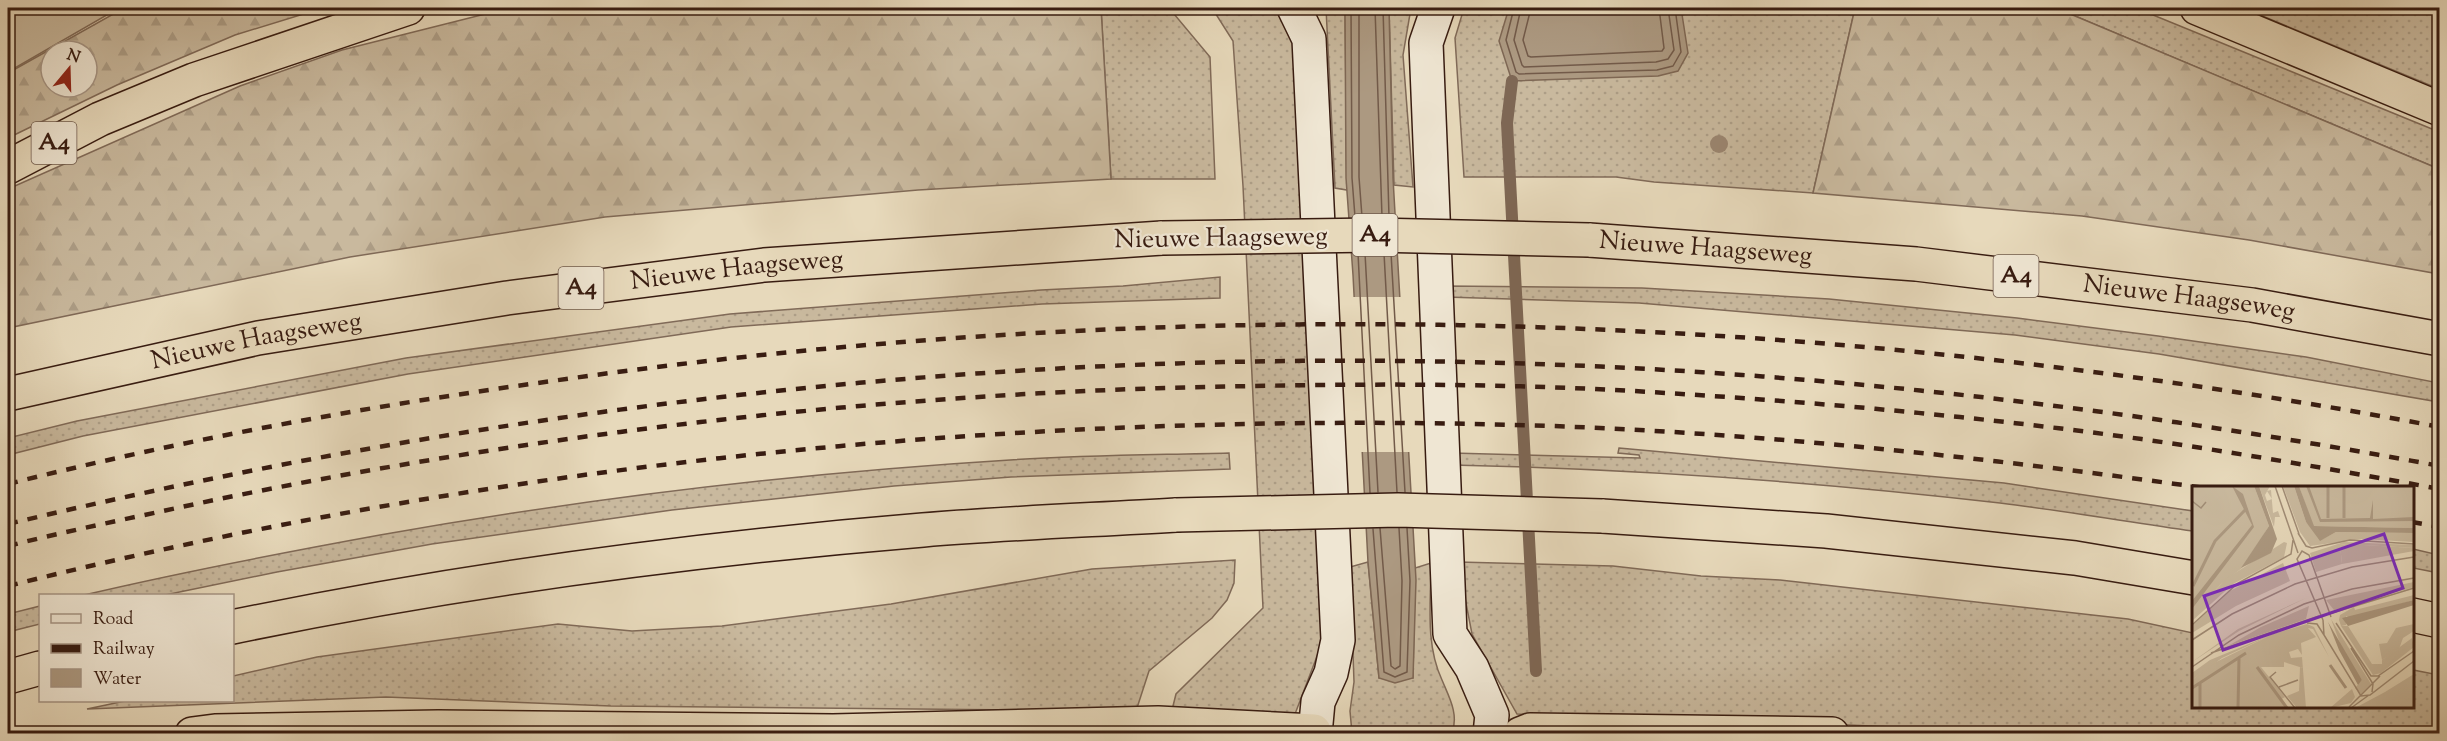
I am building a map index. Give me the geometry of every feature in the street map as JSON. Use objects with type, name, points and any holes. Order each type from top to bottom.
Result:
[{"type":"highway","name":"A4","points":[[8,167],[100,119],[194,80],[408,8]]},
{"type":"highway","points":[[2197,8],[2439,108]]},
{"type":"highway","name":"Nieuwe Haagseweg","points":[[8,394],[258,338],[507,298],[764,265],[1162,238],[1375,235],[1589,240],[1928,266],[2252,305],[2439,339]]},
{"type":"highway","points":[[234,627],[455,587],[725,549],[925,530],[1176,515],[1398,510],[1602,516],[1826,531],[2075,558],[2192,578]]},
{"type":"highway","points":[[2414,615],[2439,621]]},
{"type":"highway","points":[[8,677],[39,668]]},
{"type":"highway","points":[[192,734],[227,731],[438,727],[846,732],[1158,723],[1315,732]]},
{"type":"highway","points":[[1520,734],[1530,730],[1832,734]]},
{"type":"main road","points":[[1294,8],[1309,39],[1338,640],[1332,673],[1318,702],[1315,732]]},
{"type":"main road","points":[[1438,8],[1426,43],[1450,634],[1472,668],[1488,705],[1491,715],[1490,734]]},
{"type":"green space","points":[[8,8],[119,8],[65,39],[39,39],[39,54],[8,72]]},
{"type":"green space","points":[[124,8],[323,8],[235,35],[99,94],[99,39],[69,39]]},
{"type":"green space","points":[[509,8],[1101,8],[1111,179],[918,190],[605,217],[350,257],[8,328],[8,189],[240,86],[342,50]]},
{"type":"green space","points":[[1101,8],[1173,8],[1174,14],[1210,57],[1215,179],[1111,179]]},
{"type":"green space","points":[[1212,8],[1278,8],[1300,57],[1327,630],[1295,714],[1171,714],[1176,694],[1263,608],[1243,186],[1233,41]]},
{"type":"green space","points":[[1326,8],[1345,8],[1347,190],[1335,188]]},
{"type":"green space","points":[[1389,8],[1411,8],[1403,55],[1413,187],[1394,185]]},
{"type":"green space","points":[[1464,8],[1855,8],[1813,193],[1654,182],[1616,177],[1464,177],[1455,38]]},
{"type":"green space","points":[[1855,8],[2056,8],[2439,169],[2439,274],[2249,240],[2082,216],[1813,193]]},
{"type":"green space","points":[[2056,8],[2136,8],[2432,129],[2439,132],[2439,169]]},
{"type":"green space","points":[[2243,8],[2439,8],[2439,89]]},
{"type":"green space","points":[[39,56],[39,99],[88,99],[8,138],[8,73]]},
{"type":"green space","points":[[1220,277],[1220,298],[1042,304],[731,327],[408,374],[83,436],[8,455],[8,438],[77,421],[406,358],[730,314]]},
{"type":"green space","points":[[1445,286],[1642,288],[1829,299],[2017,318],[2306,357],[2439,383],[2439,402],[2159,354],[2015,335],[1639,303],[1446,297]]},
{"type":"green space","points":[[1619,448],[2004,483],[2192,511],[2192,531],[2049,509],[1864,489],[1658,473],[1452,465],[1452,453],[1640,458],[1639,455],[1618,453]]},
{"type":"green space","points":[[1229,453],[1230,469],[1011,477],[894,486],[672,510],[432,544],[170,594],[88,594],[232,563],[380,535],[615,498],[931,465],[1092,456]]},
{"type":"green space","points":[[2414,549],[2439,555],[2439,573],[2414,568]]},
{"type":"green space","points":[[1235,560],[1234,583],[1227,600],[1212,618],[1149,671],[1136,711],[611,706],[386,697],[87,709],[120,702],[234,702],[234,676],[317,657],[558,624],[632,631],[722,626],[891,604],[1092,569]]},
{"type":"green space","points":[[1368,562],[1379,678],[1413,678],[1415,568],[1431,563],[1431,637],[1437,666],[1454,712],[1452,733],[1352,733],[1350,711],[1354,682],[1350,567]]},
{"type":"green space","points":[[1458,562],[1613,566],[1701,576],[1780,580],[2128,619],[2192,633],[2192,708],[2414,708],[2414,670],[2439,675],[2439,733],[2045,734],[1718,719],[1517,714],[1472,634]]},
{"type":"green space","points":[[39,606],[39,624],[8,632],[8,614]]},
{"type":"water","points":[[1345,8],[1389,8],[1393,178],[1416,580],[1413,678],[1395,683],[1379,678],[1368,562],[1346,178]]},
{"type":"water","points":[[1509,8],[1681,8],[1688,53],[1678,71],[1658,76],[1512,81],[1499,41]]},
{"type":"pier","points":[[1351,297],[1403,297],[1411,452],[1359,452]]},
{"type":"waterway","points":[[1512,81],[1507,123],[1536,671]]},
{"type":"railway","points":[[8,484],[142,452],[278,425],[415,401],[552,381],[788,352],[1025,334],[1261,325],[1498,326],[1734,337],[1970,357],[2205,387],[2440,427]]},
{"type":"railway","points":[[8,524],[179,485],[351,452],[524,423],[698,400],[873,382],[1048,369],[1223,362],[1399,361],[1530,364],[1791,379],[2051,405],[2311,443],[2440,466]]},
{"type":"railway","points":[[8,546],[200,503],[319,480],[559,440],[801,411],[1044,393],[1165,388],[1340,385],[1516,386],[1633,391],[1826,405],[2020,424],[2148,440],[2440,489]]},
{"type":"railway","points":[[8,586],[197,542],[387,505],[580,476],[774,452],[969,436],[1164,426],[1359,423],[1552,426],[1634,430],[1798,441],[1961,457],[2192,486]]},
{"type":"railway","points":[[2414,522],[2440,527]]}]
